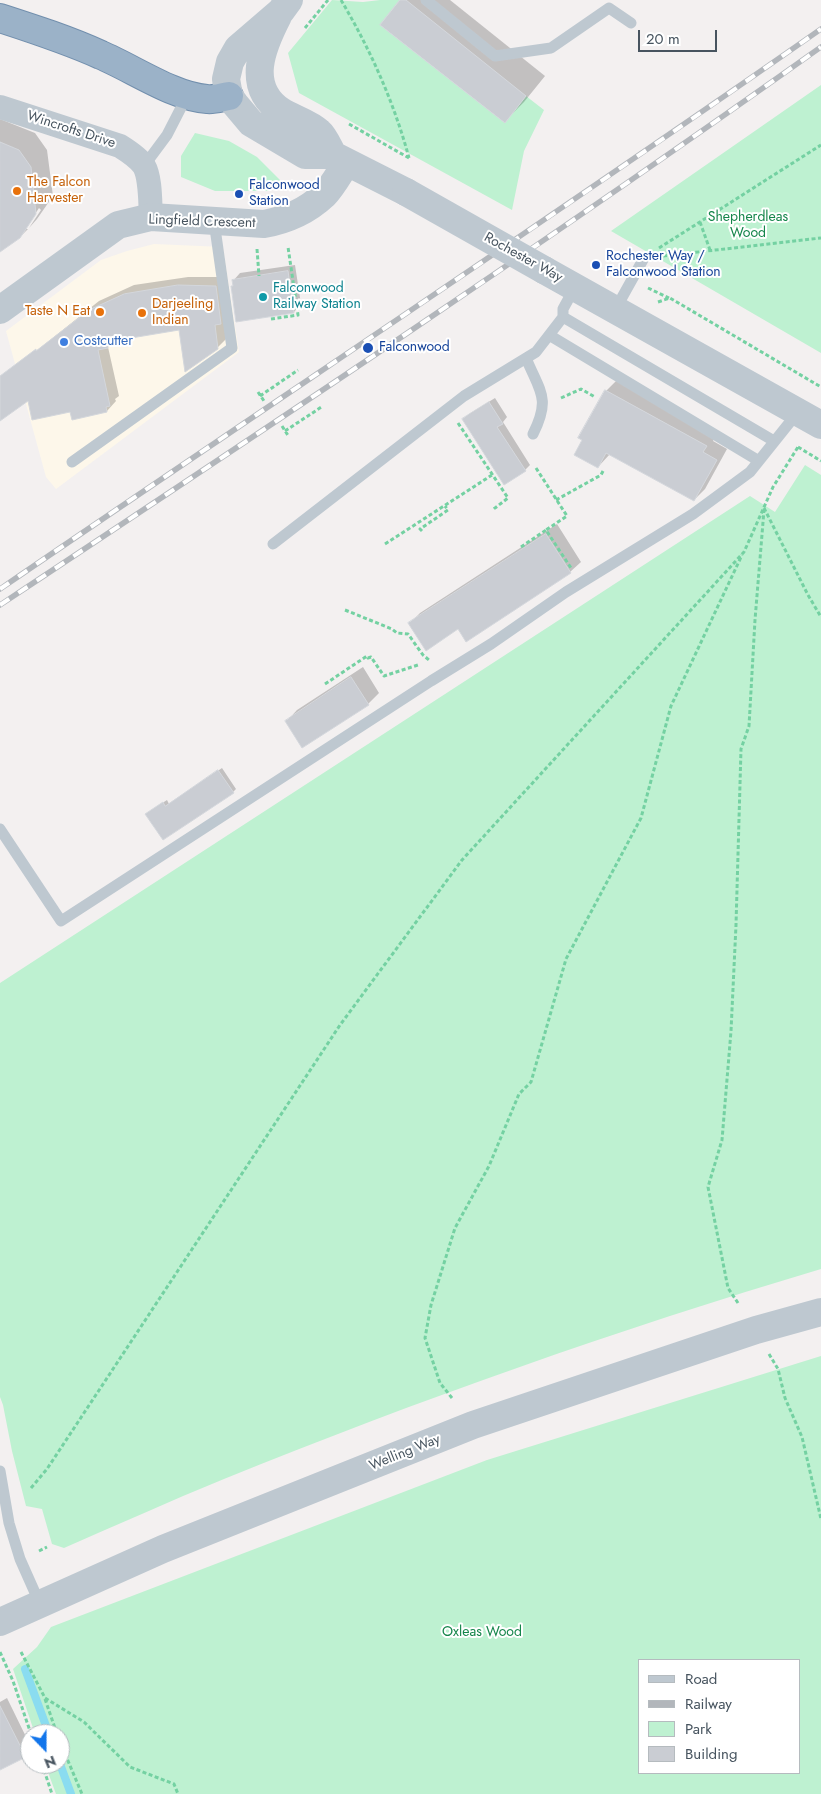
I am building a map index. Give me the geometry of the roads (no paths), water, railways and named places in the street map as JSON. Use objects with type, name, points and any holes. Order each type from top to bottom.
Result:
[{"type":"highway","points":[[0,18],[65,40],[188,96],[209,100],[230,96]]},
{"type":"street","points":[[230,96],[226,79],[227,71],[238,48],[285,5]]},
{"type":"street","points":[[285,5],[268,34],[262,54],[259,72],[264,92],[281,111],[319,132],[340,158]]},
{"type":"street","name":"Rochester Way","points":[[230,96],[251,123],[294,149],[305,155],[340,158],[406,192],[821,425]]},
{"type":"street","name":"Wincrofts Drive","points":[[0,107],[120,146],[144,166]]},
{"type":"street","name":"Lingfield Crescent","points":[[0,310],[118,225],[151,217],[264,224],[289,218],[325,194],[340,158]]},
{"type":"street","points":[[144,166],[149,183],[151,217]]},
{"type":"street","name":"Welling Way","points":[[0,1622],[164,1549],[473,1425],[756,1330],[821,1312]]},
{"type":"lane","points":[[426,0],[495,56],[551,48],[609,8],[631,23]]},
{"type":"lane","points":[[144,166],[167,135],[188,96]]},
{"type":"lane","points":[[72,462],[232,348],[214,222]]},
{"type":"lane","points":[[615,310],[644,258]]},
{"type":"lane","points":[[273,544],[464,396],[536,352],[563,317],[562,310],[567,283]]},
{"type":"lane","points":[[563,317],[774,441]]},
{"type":"lane","points":[[549,335],[759,461]]},
{"type":"lane","points":[[526,358],[543,398],[542,417],[533,434]]},
{"type":"lane","points":[[0,829],[61,921],[490,644],[581,583],[693,514],[750,472],[798,412]]},
{"type":"lane","points":[[0,1471],[9,1523],[20,1559],[40,1604]]},
{"type":"waterway","points":[[25,1669],[45,1724]]},
{"type":"waterway","points":[[64,1774],[71,1794]]},
{"type":"railway","points":[[0,589],[617,170],[821,29]]},
{"type":"railway","points":[[0,605],[515,260],[821,47]]},
{"type":"place","name":"The Falcon Harvester","points":[[17,191]]},
{"type":"place","name":"Falconwood Station","points":[[239,194]]},
{"type":"place","name":"Rochester Way / Falconwood Station","points":[[596,265]]},
{"type":"place","name":"Falconwood Railway Station","points":[[263,297]]},
{"type":"place","name":"Taste N Eat","points":[[100,312]]},
{"type":"place","name":"Darjeeling Indian","points":[[142,313]]},
{"type":"place","name":"Costcutter","points":[[64,342]]},
{"type":"place","name":"Falconwood","points":[[368,348]]},
{"type":"park label","name":"Shepherdleas Wood","points":[[748,226]]},
{"type":"park label","name":"Oxleas Wood","points":[[482,1633]]}]
